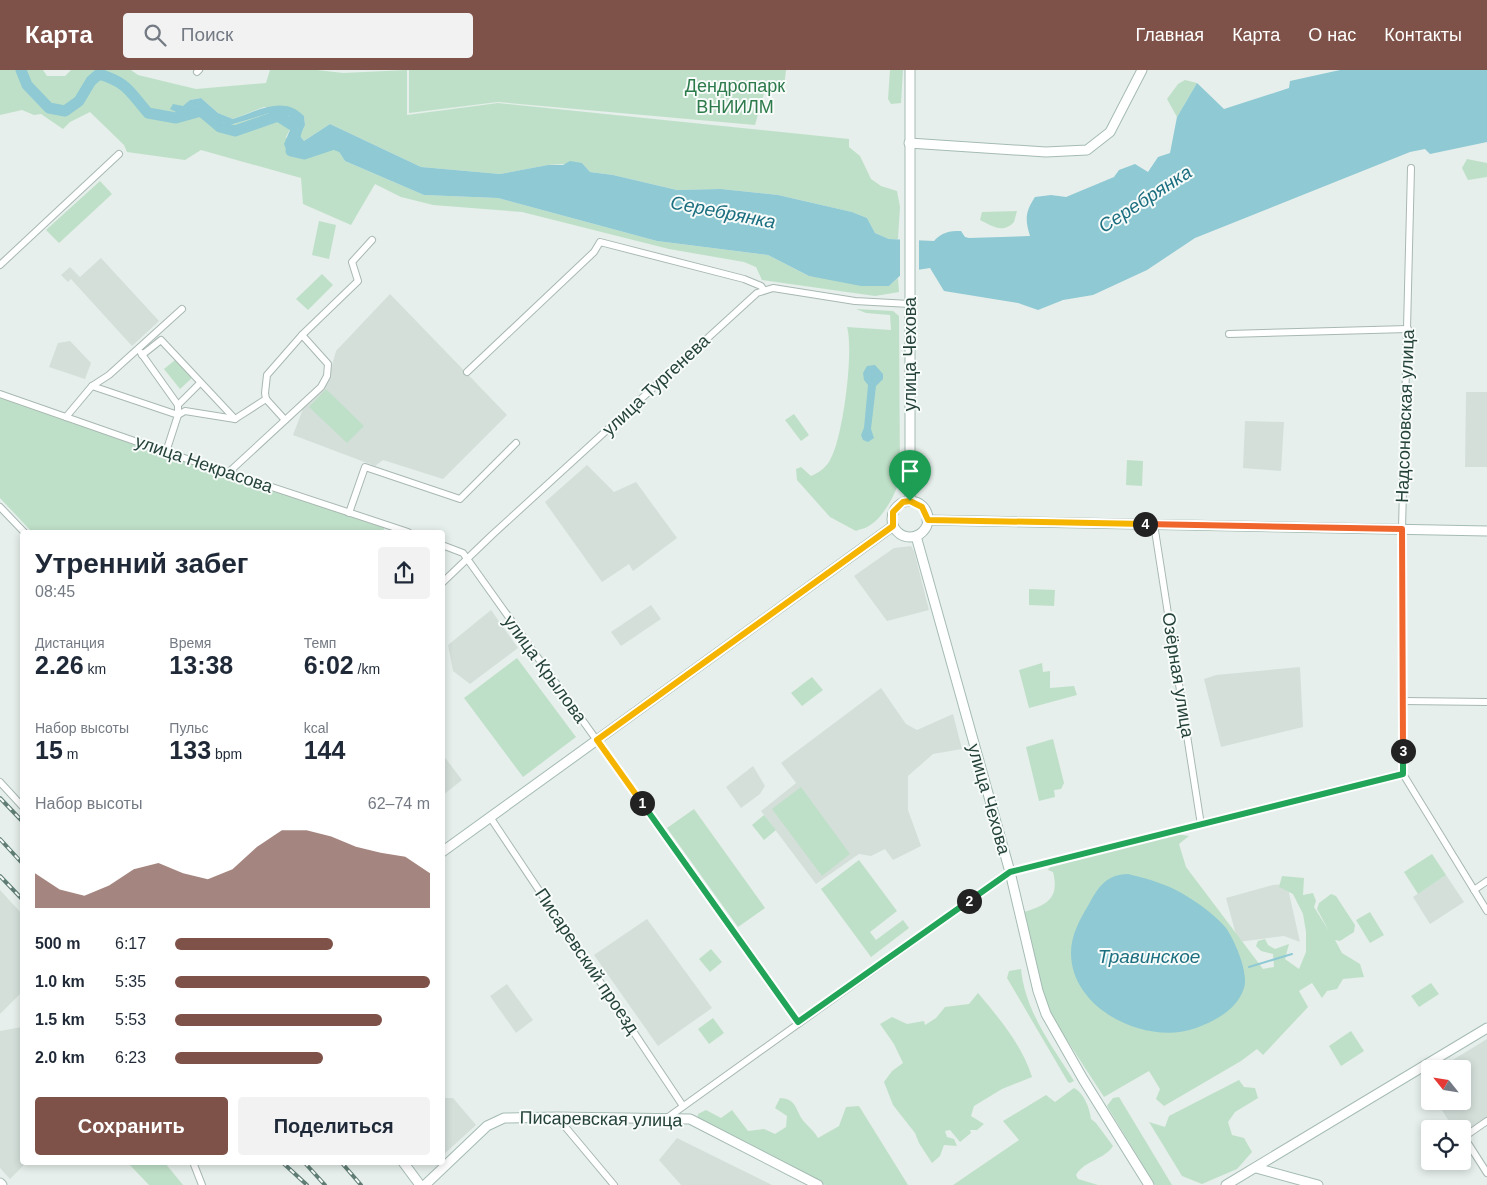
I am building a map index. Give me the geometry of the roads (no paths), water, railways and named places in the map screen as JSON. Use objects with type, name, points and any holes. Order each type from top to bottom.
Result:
[{"type":"street","name":"улица Чехова","points":[[910,70],[910,501]]},
{"type":"street","points":[[909,143],[1046,152],[1087,150],[1110,132],[1142,70]]},
{"type":"street","points":[[0,265],[119,154]]},
{"type":"street","name":"Надсоновская улица","points":[[1403,774],[1402,529],[1411,168]]},
{"type":"street","points":[[285,420],[266,399],[267,375],[302,335],[358,281],[352,262],[372,240]]},
{"type":"street","points":[[467,372],[594,252],[600,242],[744,279],[761,286],[764,290],[773,288],[855,301],[910,304]]},
{"type":"street","name":"улица Тургенева","points":[[445,580],[750,299],[764,290]]},
{"type":"street","points":[[140,352],[182,309]]},
{"type":"street","points":[[1229,334],[1408,329]]},
{"type":"street","points":[[228,473],[321,387],[327,376],[328,364],[302,335]]},
{"type":"street","points":[[66,417],[92,386],[160,340],[235,420]]},
{"type":"street","points":[[140,352],[178,406],[178,415],[166,452]]},
{"type":"street","points":[[178,406],[200,383]]},
{"type":"street","points":[[92,386],[178,415],[185,411],[235,420],[266,399]]},
{"type":"street","name":"улица Некрасова","points":[[0,394],[228,473],[402,530]]},
{"type":"street","points":[[348,513],[365,467],[460,499],[516,443]]},
{"type":"street","points":[[910,501],[922,507],[928,520],[926,526],[916,536],[902,536],[893,526],[893,512],[903,502],[910,501]]},
{"type":"street","points":[[0,507],[22,530]]},
{"type":"street","points":[[928,520],[1487,531]]},
{"type":"street","name":"Озёрная улица","points":[[1154,524],[1202,825]]},
{"type":"street","points":[[445,850],[893,526]]},
{"type":"street","name":"улица Чехова","points":[[916,536],[1010,872],[1038,991],[1046,1014],[1104,1114],[1150,1185]]},
{"type":"street","points":[[445,546],[463,553],[467,560]]},
{"type":"street","name":"улица Крылова","points":[[467,560],[798,1022]]},
{"type":"street","points":[[1404,701],[1487,702]]},
{"type":"street","points":[[667,1118],[798,1022],[1010,872],[1403,774],[1487,911]]},
{"type":"street","points":[[0,782],[20,804]]},
{"type":"street","name":"Писаревский проезд","points":[[490,817],[683,1106]]},
{"type":"street","points":[[1474,890],[1487,881]]},
{"type":"street","points":[[1226,1185],[1487,1028]]},
{"type":"street","points":[[557,1117],[614,1185]]},
{"type":"street","name":"Писаревская улица","points":[[424,1185],[486,1126],[504,1118],[557,1117],[690,1119],[818,1185]]},
{"type":"street","points":[[1487,1121],[1464,1137],[1487,1174]]},
{"type":"street","points":[[194,1165],[202,1185]]},
{"type":"street","points":[[405,1165],[420,1185]]},
{"type":"street","points":[[1256,1168],[1318,1185]]},
{"type":"water","points":[[1340,70],[1487,70],[1487,142],[1430,154],[1425,149],[1410,152],[1195,238],[1147,270],[1093,295],[1063,300],[1038,310],[1018,303],[944,291],[930,268],[904,272],[889,286],[861,286],[809,276],[768,255],[657,241],[498,198],[424,195],[345,161],[334,144],[322,144],[299,152],[287,152],[284,144],[293,123],[289,116],[270,113],[230,125],[217,120],[199,106],[178,113],[170,109],[173,104],[183,106],[190,100],[201,98],[218,113],[233,119],[260,109],[278,105],[287,106],[304,116],[305,125],[300,136],[304,141],[330,124],[421,167],[500,174],[548,165],[563,165],[570,161],[582,163],[590,172],[613,175],[677,190],[721,189],[778,195],[852,212],[867,218],[875,233],[889,239],[934,241],[943,234],[957,231],[961,231],[965,237],[969,238],[1030,236],[1027,216],[1029,207],[1035,197],[1051,195],[1066,197],[1114,177],[1119,170],[1135,164],[1148,172],[1158,157],[1170,153],[1177,117],[1197,83],[1224,109],[1289,88],[1290,81]]},
{"type":"water","points":[[875,365],[883,374],[883,379],[876,386],[871,429],[874,438],[868,442],[863,440],[861,435],[864,428],[868,385],[864,380],[863,373],[867,366]]},
{"type":"water","name":"Травинское","points":[[1128,874],[1174,889],[1198,903],[1226,928],[1240,957],[1245,974],[1245,982],[1241,996],[1224,1014],[1196,1028],[1177,1032],[1156,1032],[1135,1027],[1115,1019],[1098,1007],[1084,991],[1074,973],[1071,953],[1071,946],[1077,927],[1082,915],[1100,887],[1109,879]]},
{"type":"waterway","name":"Серебрянка","points":[[21,70],[27,85],[49,108],[65,111],[79,101],[91,81],[99,74],[122,84],[148,113],[176,118],[201,111],[220,127],[235,131],[278,116],[297,128],[291,151],[304,154],[334,144],[347,149]]},
{"type":"waterway","points":[[1249,967],[1292,954]]},
{"type":"railway","points":[[0,798],[20,819]]},
{"type":"railway","points":[[0,839],[20,861]]},
{"type":"railway","points":[[0,876],[20,897]]},
{"type":"railway","points":[[285,1165],[307,1185]]},
{"type":"railway","points":[[307,1165],[325,1185]]},
{"type":"railway","points":[[344,1165],[361,1185]]},
{"type":"park label","name":"Дендропарк ВНИИЛМ","points":[[735,96]]}]
